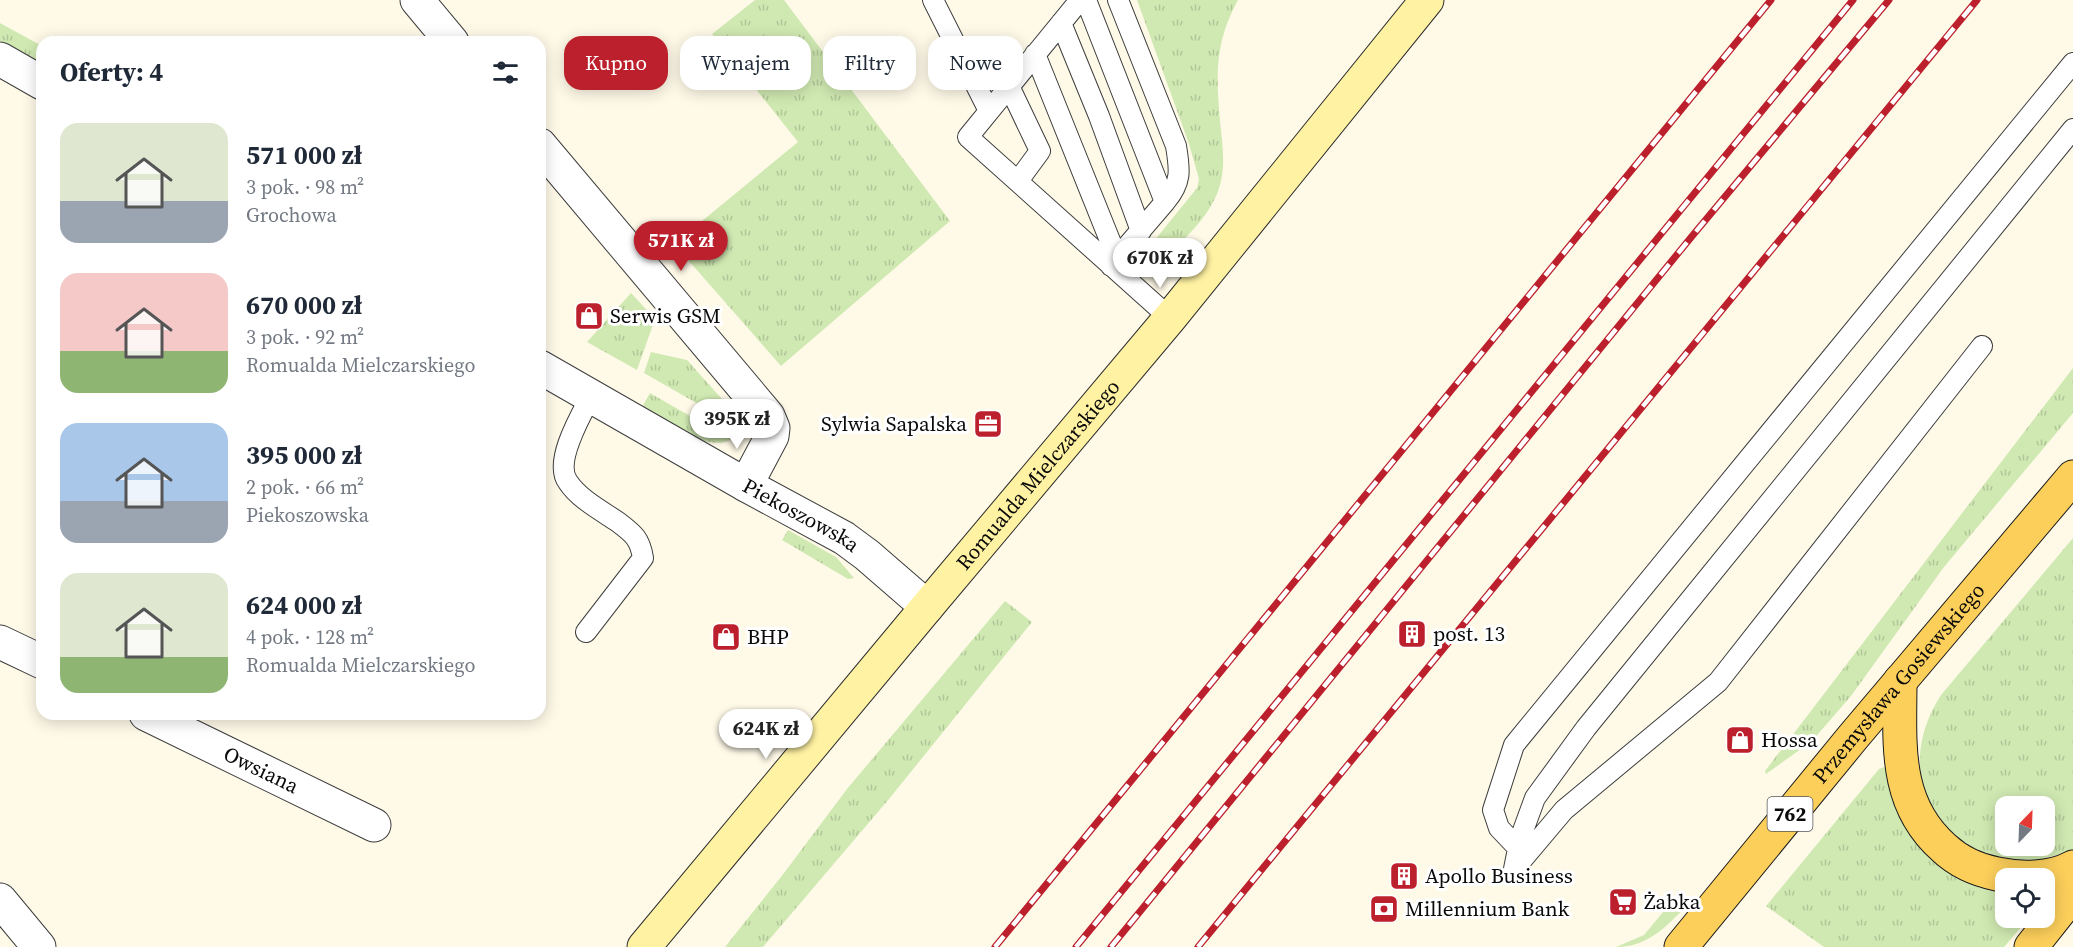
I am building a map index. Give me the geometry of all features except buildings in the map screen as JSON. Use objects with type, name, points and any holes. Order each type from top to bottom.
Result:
[{"type":"main road","name":"Przemysława Gosiewskiego","points":[[1681,947],[1900,681],[2073,477]]},
{"type":"main road","points":[[1900,681],[1900,741],[1903,777],[1912,808],[1932,838],[1955,858],[1982,871],[2010,877],[2060,874],[2073,867]]},
{"type":"main road","points":[[2031,947],[2073,894]]},
{"type":"street","points":[[417,0],[447,36]]},
{"type":"street","name":"Romualda Mielczarskiego","points":[[644,947],[1170,318],[1427,0]]},
{"type":"street","points":[[0,59],[36,80]]},
{"type":"street","points":[[546,152],[762,406],[773,428],[769,443],[746,485]]},
{"type":"street","name":"Piekoszowska","points":[[546,370],[857,547],[927,607]]},
{"type":"street","points":[[0,642],[36,660]]},
{"type":"street","name":"Owsiana","points":[[158,720],[374,825]]},
{"type":"street","points":[[0,900],[39,947]]},
{"type":"lane","points":[[933,0],[989,111]]},
{"type":"lane","points":[[1023,69],[1080,0]]},
{"type":"lane","points":[[1086,0],[1165,202]]},
{"type":"lane","points":[[1114,262],[1176,189],[1180,168],[1176,146],[1119,0]]},
{"type":"lane","points":[[1061,23],[1141,231]]},
{"type":"lane","points":[[1035,54],[1114,262]]},
{"type":"lane","points":[[1518,848],[1499,828],[1493,810],[1514,745],[2073,63]]},
{"type":"lane","points":[[1006,90],[968,137],[1114,262],[1170,318]]},
{"type":"lane","points":[[1011,90],[1040,151],[1018,181]]},
{"type":"lane","points":[[1982,346],[1718,682],[1564,810],[1514,869],[1518,848],[1535,798],[1586,728],[2073,129]]},
{"type":"lane","points":[[586,632],[643,558],[641,543],[630,531],[581,496],[566,481],[564,461],[569,441],[591,396]]},
{"type":"green space","points":[[755,0],[784,0],[823,52],[823,90],[852,90],[950,221],[781,366],[674,244],[798,142],[757,90],[811,90],[811,36],[714,36],[712,34]]},
{"type":"green space","points":[[1137,0],[1238,0],[1225,30],[1219,59],[1218,88],[1223,161],[1220,185],[1208,211],[1175,248],[1150,246],[1197,188],[1199,179],[1189,144]]},
{"type":"green space","points":[[0,23],[36,43],[36,61],[0,41]]},
{"type":"green space","points":[[631,293],[655,319],[637,370],[587,342]]},
{"type":"green space","points":[[651,352],[687,360],[722,399],[712,412],[644,373]]},
{"type":"green space","points":[[2073,368],[2073,413],[1944,567],[1851,696],[1812,741],[1766,774],[1765,771]]},
{"type":"green space","points":[[650,393],[716,431],[736,402],[741,411],[742,428],[732,439],[724,442],[705,441],[642,407]]},
{"type":"green space","points":[[788,530],[836,557],[854,578],[848,579],[782,540]]},
{"type":"green space","points":[[2073,538],[2073,849],[2055,855],[2055,796],[1995,796],[1995,856],[2052,856],[2032,861],[1998,860],[1977,852],[1953,834],[1929,802],[1923,785],[1920,767],[1921,749],[1924,731],[1941,695]]},
{"type":"green space","points":[[1005,601],[1032,622],[889,799],[763,947],[725,947],[847,789]]},
{"type":"green space","points":[[1884,767],[1887,769],[1900,816],[1919,843],[1953,874],[1981,887],[1995,890],[1995,928],[2020,928],[2004,947],[1824,947],[1766,906],[1879,769]]},
{"type":"green space","points":[[1680,896],[1692,900],[1658,932],[1639,943],[1616,947],[1644,935],[1673,900]]},
{"type":"railway","points":[[995,947],[1771,0]]},
{"type":"railway","points":[[1076,947],[1853,0]]},
{"type":"railway","points":[[1111,947],[1693,235],[1889,0]]},
{"type":"railway","points":[[1198,947],[1977,0]]},
{"type":"place","name":"Serwis GSM","points":[[589,316]]},
{"type":"place","name":"Sylwia Sapalska","points":[[988,424]]},
{"type":"place","name":"post. 13","points":[[1412,634]]},
{"type":"place","name":"BHP","points":[[726,637]]},
{"type":"place","name":"Hossa","points":[[1740,740]]},
{"type":"place","name":"Apollo Business","points":[[1404,876]]},
{"type":"place","name":"Żabka","points":[[1623,902]]},
{"type":"place","name":"Millennium Bank","points":[[1384,909]]}]
